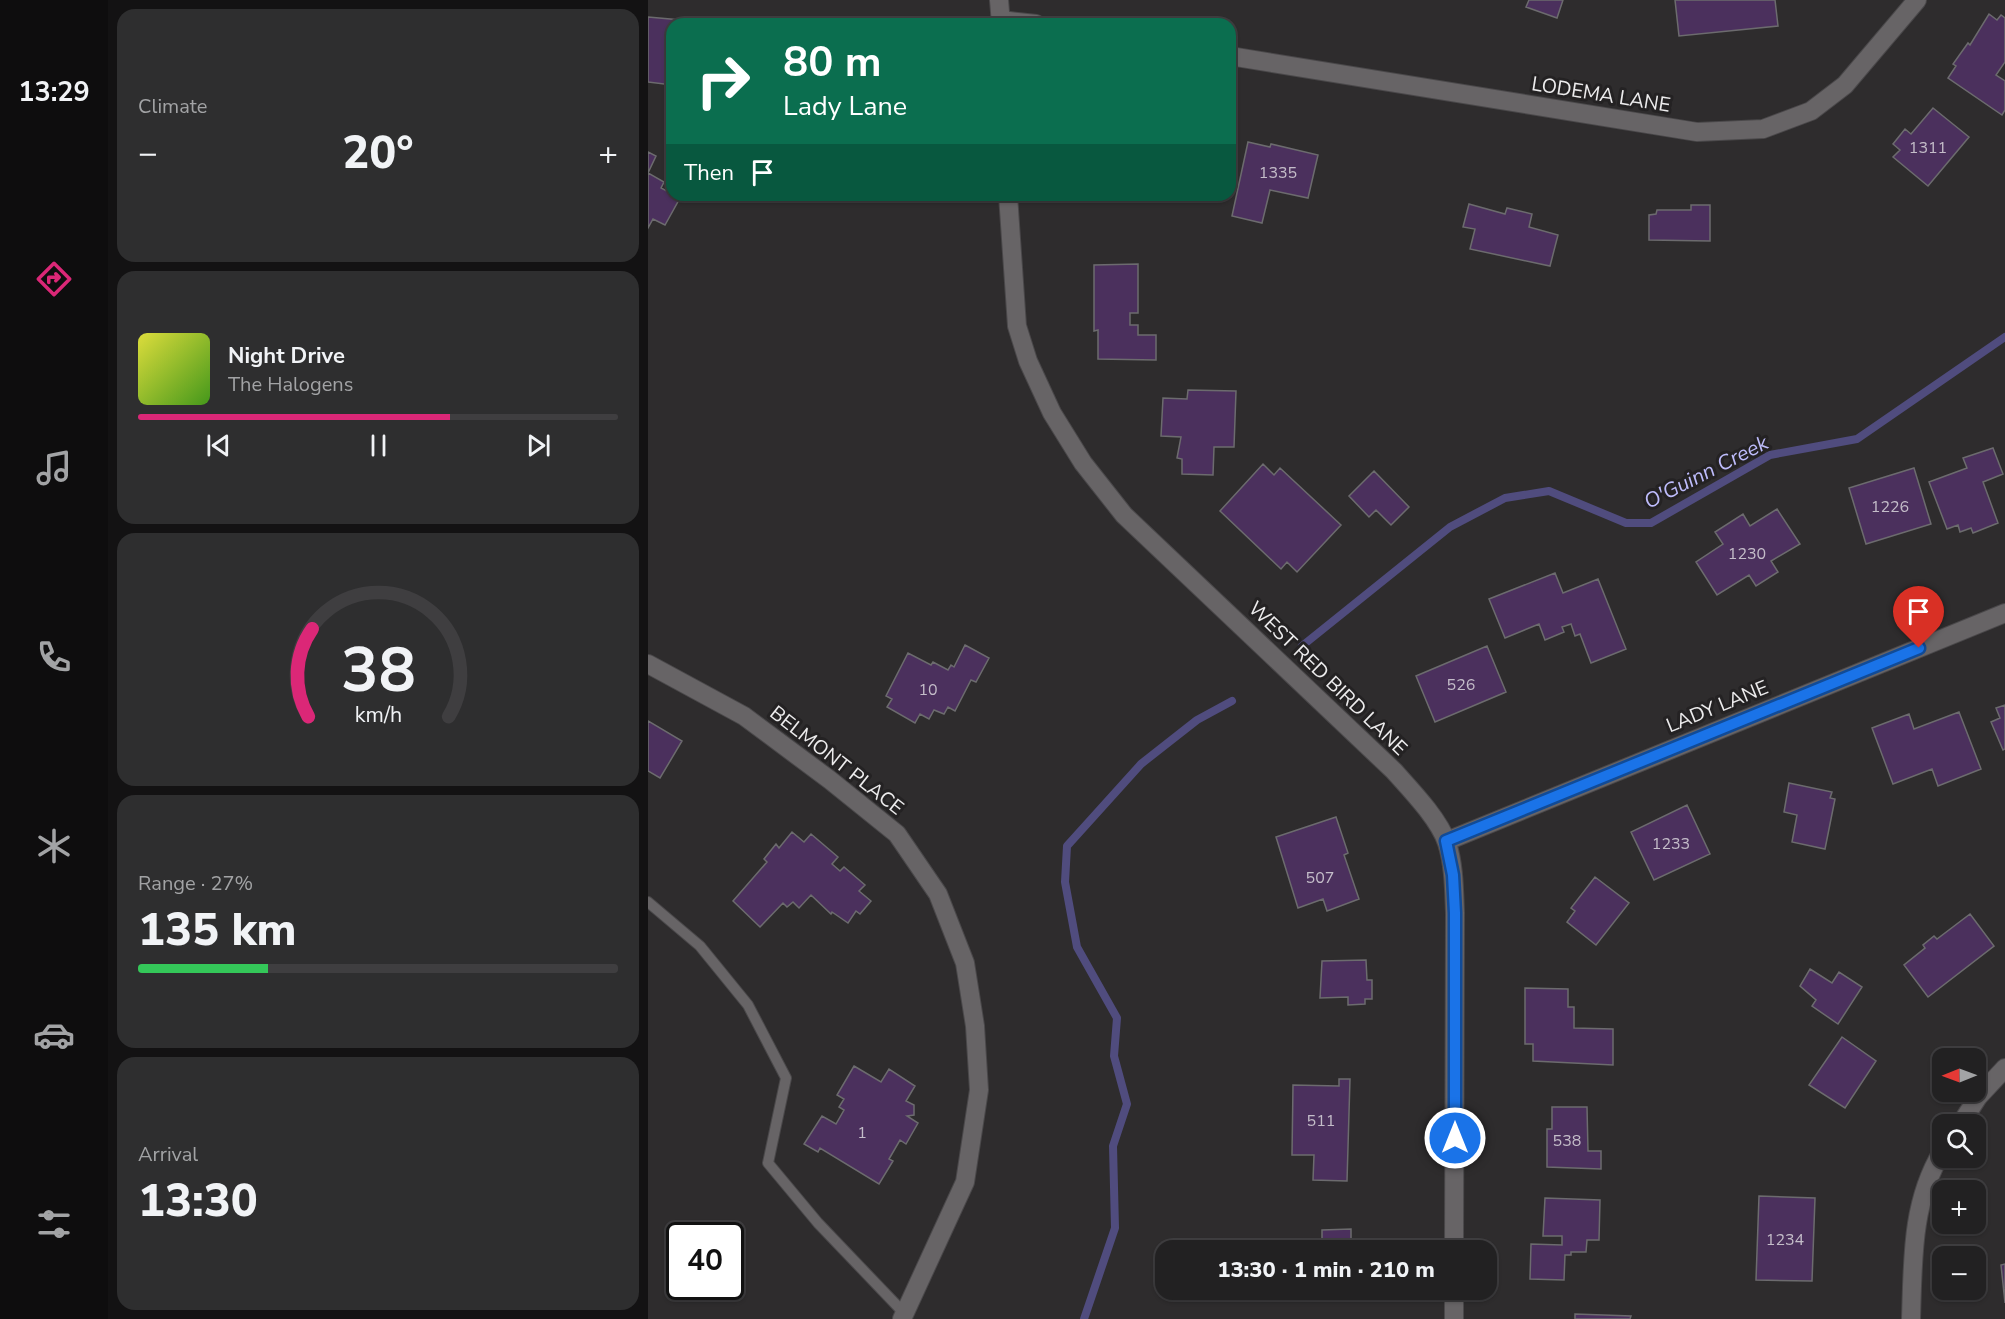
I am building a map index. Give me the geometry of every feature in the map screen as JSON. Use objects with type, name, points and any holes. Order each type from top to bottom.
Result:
[{"type":"street","points":[[999,0],[1001,18]]},
{"type":"street","name":"LODEMA LANE","points":[[1236,57],[1697,132],[1763,129],[1811,111],[1845,85],[1917,0]]},
{"type":"street","name":"WEST RED BIRD LANE","points":[[1008,201],[1017,326],[1028,362],[1052,413],[1083,463],[1124,515],[1394,771],[1418,797],[1446,841],[1453,875],[1455,913],[1455,1240]]},
{"type":"street","name":"LADY LANE","points":[[1446,841],[2005,613]]},
{"type":"street","name":"BELMONT PLACE","points":[[648,664],[744,716],[830,780],[897,834],[938,894],[965,963],[975,1026],[979,1090],[965,1182],[908,1317]]},
{"type":"street","points":[[1967,1114],[1978,1096],[2005,1068]]},
{"type":"street","points":[[1911,1319],[1914,1232],[1932,1168]]},
{"type":"street","points":[[1454,1300],[1454,1319]]},
{"type":"lane","points":[[648,902],[700,946],[748,1005],[786,1078],[768,1163],[818,1223],[908,1317]]},
{"type":"building","points":[[1529,0],[1563,0],[1557,18],[1526,7]]},
{"type":"building","points":[[1675,0],[1775,0],[1778,26],[1679,36]]},
{"type":"building","points":[[1989,14],[1997,20],[2001,15],[2005,18],[2005,62],[1996,75],[2005,81],[2005,110],[2002,115],[1948,78],[1956,66],[1953,64],[1968,43],[1970,45]]},
{"type":"building","points":[[648,17],[666,19],[666,84],[648,82]]},
{"type":"building","points":[[1933,108],[1969,137],[1928,186],[1893,157],[1900,150],[1893,144],[1905,129],[1911,134]]},
{"type":"building","points":[[1248,142],[1270,147],[1271,144],[1318,155],[1308,198],[1270,190],[1262,223],[1232,216]]},
{"type":"building","points":[[648,152],[656,156],[648,173]]},
{"type":"building","points":[[648,173],[664,182],[661,188],[666,191],[666,201],[678,201],[665,225],[653,219],[648,228]]},
{"type":"building","points":[[1469,204],[1505,214],[1507,208],[1532,214],[1529,227],[1558,235],[1550,266],[1470,249],[1475,229],[1463,227]]},
{"type":"building","points":[[1691,205],[1710,205],[1710,241],[1649,240],[1649,215],[1656,214],[1657,210],[1691,210]]},
{"type":"building","points":[[1138,264],[1138,313],[1130,313],[1130,325],[1138,325],[1138,335],[1156,335],[1156,360],[1098,359],[1098,330],[1094,331],[1094,265]]},
{"type":"building","points":[[1188,390],[1236,391],[1234,447],[1214,447],[1213,475],[1182,474],[1182,459],[1177,458],[1181,437],[1161,436],[1163,398],[1187,399]]},
{"type":"building","points":[[1993,448],[2003,474],[1983,482],[1998,523],[1973,533],[1971,528],[1960,532],[1958,525],[1947,529],[1929,482],[1967,468],[1963,458]]},
{"type":"building","points":[[1263,464],[1274,475],[1280,468],[1341,525],[1297,572],[1287,562],[1281,569],[1220,511]]},
{"type":"building","points":[[1914,468],[1931,524],[1866,544],[1849,488]]},
{"type":"building","points":[[1374,471],[1409,507],[1391,525],[1376,510],[1369,517],[1349,496]]},
{"type":"building","points":[[1777,509],[1800,544],[1771,561],[1778,572],[1756,586],[1749,575],[1717,595],[1696,562],[1723,544],[1715,532],[1743,514],[1750,526]]},
{"type":"building","points":[[1555,573],[1563,593],[1598,579],[1626,649],[1591,663],[1580,634],[1575,636],[1571,624],[1562,627],[1564,632],[1545,640],[1539,624],[1505,638],[1489,599]]},
{"type":"building","points":[[965,645],[989,658],[976,682],[971,680],[955,711],[948,707],[944,714],[934,710],[929,719],[920,714],[915,723],[887,707],[892,699],[886,696],[908,653],[931,665],[933,662],[948,670],[951,665],[954,667]]},
{"type":"building","points":[[1487,646],[1506,692],[1435,722],[1416,676]]},
{"type":"building","points":[[2005,705],[2005,749],[2003,750],[1991,722],[2000,718],[1996,708]]},
{"type":"building","points":[[1959,712],[1981,769],[1938,786],[1932,769],[1893,784],[1872,728],[1909,714],[1914,729]]},
{"type":"building","points":[[648,721],[682,741],[660,778],[648,771]]},
{"type":"building","points":[[1789,783],[1832,792],[1830,798],[1835,799],[1825,849],[1792,842],[1797,815],[1784,812]]},
{"type":"building","points":[[1687,805],[1710,854],[1654,880],[1631,832]]},
{"type":"building","points":[[1336,817],[1348,853],[1344,855],[1359,899],[1327,911],[1323,899],[1298,908],[1276,837]]},
{"type":"building","points":[[792,832],[804,842],[811,834],[838,857],[832,864],[840,871],[844,867],[865,885],[859,891],[871,901],[860,914],[856,911],[848,923],[832,912],[831,914],[811,895],[799,908],[793,902],[787,907],[783,903],[760,927],[733,901],[767,862],[764,859],[776,844],[779,848]]},
{"type":"building","points":[[1595,877],[1629,903],[1596,945],[1567,922],[1575,911],[1571,908]]},
{"type":"building","points":[[1970,914],[1994,946],[1928,997],[1904,965],[1925,948],[1923,945],[1934,936],[1937,939]]},
{"type":"building","points":[[1366,960],[1367,980],[1372,980],[1372,999],[1365,999],[1365,1004],[1348,1005],[1348,997],[1320,998],[1322,961]]},
{"type":"building","points":[[1810,969],[1832,983],[1839,972],[1862,987],[1838,1024],[1812,1006],[1816,1000],[1800,986]]},
{"type":"building","points":[[1525,988],[1568,989],[1568,1007],[1574,1007],[1574,1028],[1613,1029],[1613,1065],[1533,1061],[1533,1044],[1525,1044]]},
{"type":"building","points":[[1842,1037],[1876,1061],[1845,1108],[1809,1085]]},
{"type":"building","points":[[854,1066],[881,1082],[889,1069],[915,1086],[906,1101],[914,1105],[914,1115],[907,1116],[918,1123],[906,1144],[900,1140],[889,1159],[893,1161],[879,1184],[820,1148],[818,1152],[804,1144],[822,1116],[836,1124],[844,1110],[839,1107],[844,1099],[837,1095]]},
{"type":"building","points":[[1339,1079],[1350,1079],[1347,1181],[1313,1180],[1314,1155],[1292,1155],[1293,1085],[1339,1086]]},
{"type":"building","points":[[1552,1107],[1587,1107],[1588,1151],[1601,1151],[1601,1169],[1547,1167],[1547,1129],[1552,1129]]},
{"type":"building","points":[[1759,1196],[1815,1198],[1812,1281],[1756,1280]]},
{"type":"building","points":[[1545,1198],[1600,1200],[1599,1240],[1587,1240],[1586,1252],[1571,1252],[1571,1255],[1565,1255],[1564,1280],[1530,1279],[1531,1244],[1562,1245],[1562,1236],[1543,1236]]},
{"type":"building","points":[[1351,1229],[1351,1240],[1322,1240],[1322,1230]]},
{"type":"building","points":[[2005,1264],[2005,1303],[2001,1265]]},
{"type":"building","points":[[1575,1314],[1631,1316],[1630,1319],[1575,1319]]},
{"type":"waterway","name":"O'Guinn Creek","points":[[1302,646],[1450,527],[1505,498],[1549,491],[1626,523],[1651,523],[1770,455],[1857,439],[2005,337]]},
{"type":"waterway","name":"O'Guinn Creek","points":[[1084,1319],[1115,1228],[1113,1146],[1127,1104],[1114,1056],[1117,1018],[1077,947],[1065,882],[1067,846],[1141,764],[1197,720],[1232,701]]},
{"type":"route","points":[[1455,1138],[1455,913],[1453,875],[1446,841],[1919,648]]}]
